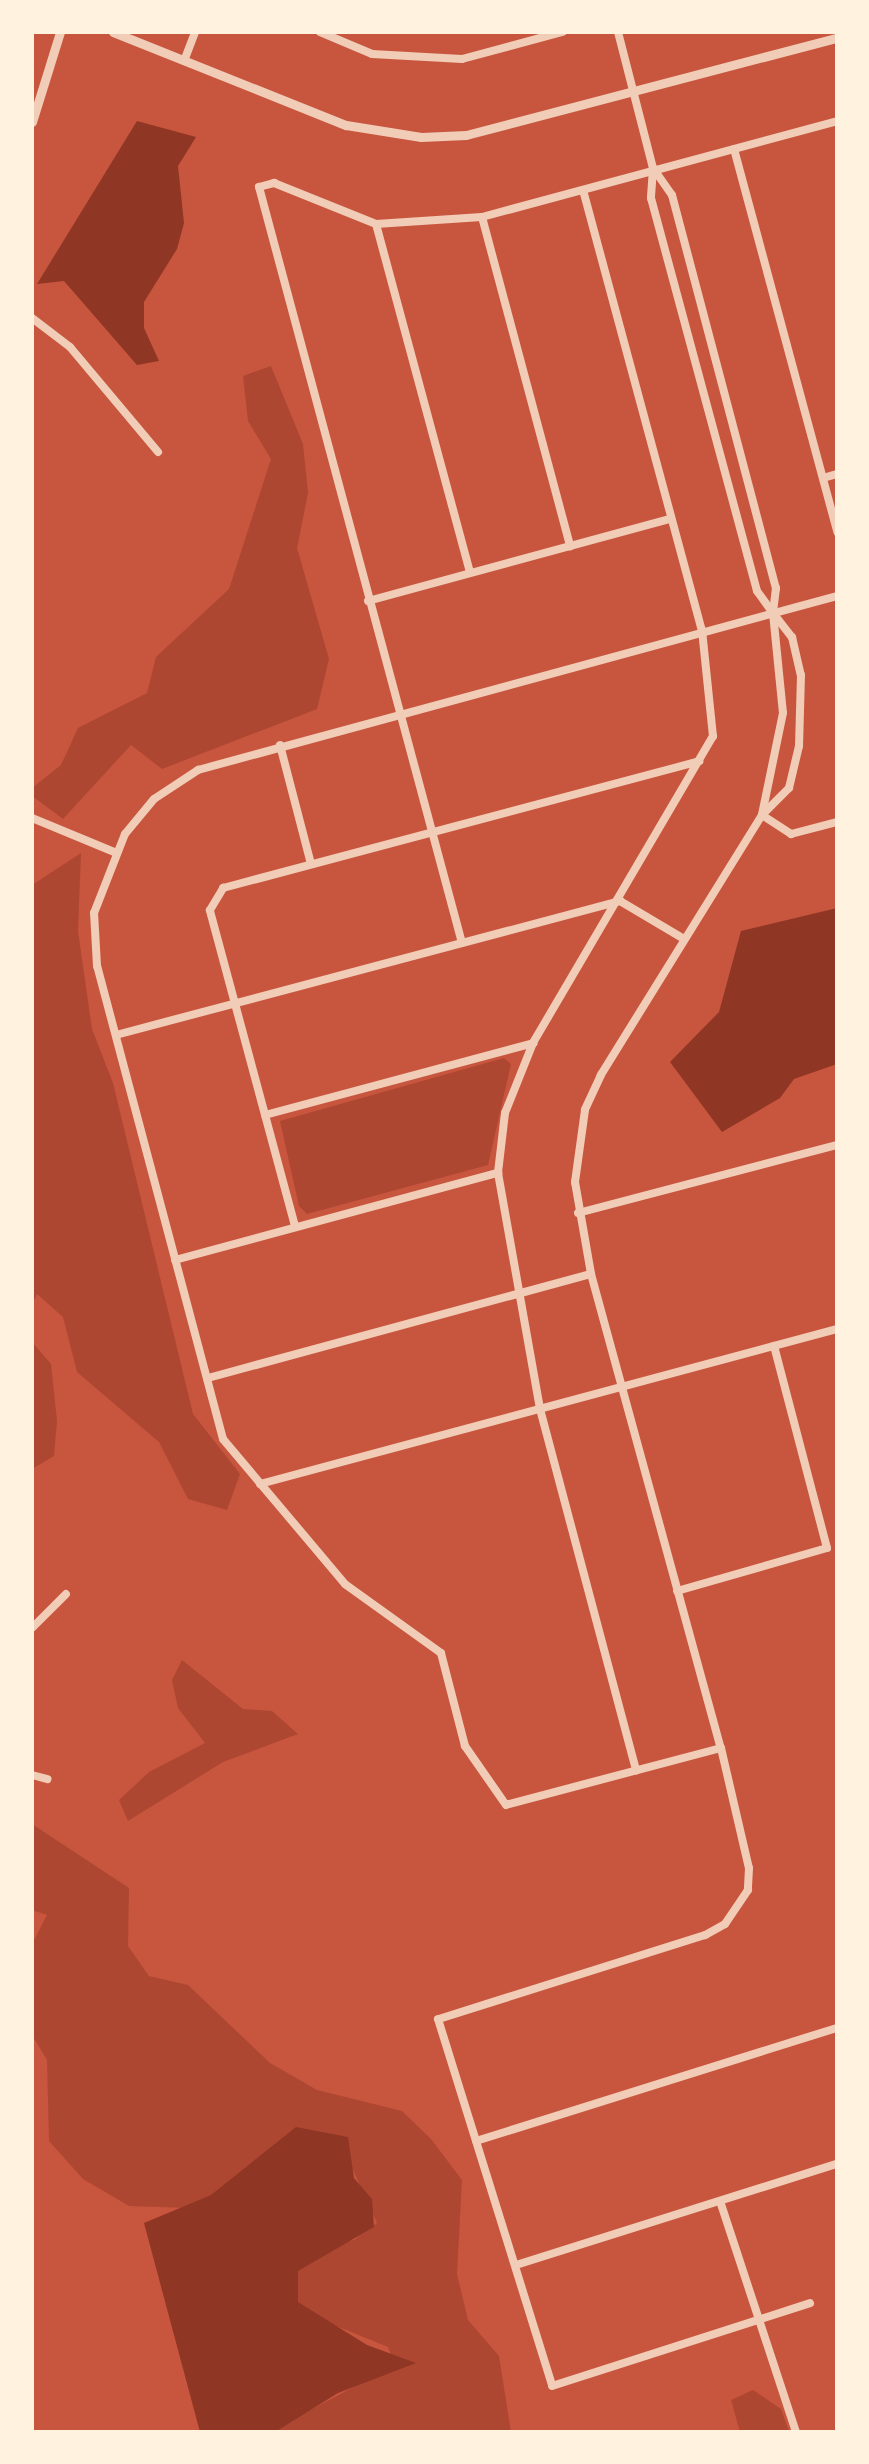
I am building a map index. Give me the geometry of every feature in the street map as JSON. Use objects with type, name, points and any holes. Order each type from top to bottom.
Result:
[{"type":"street","points":[[32,122],[60,32]]},
{"type":"street","points":[[113,32],[346,125],[421,137],[466,135],[837,38]]},
{"type":"street","points":[[184,61],[195,32]]},
{"type":"street","points":[[320,32],[372,54],[462,59],[562,32]]},
{"type":"street","points":[[618,32],[653,168],[655,213],[757,591],[792,637],[801,675],[799,746],[789,788],[762,815],[684,939],[585,1110],[578,1213],[591,1274],[721,1748],[749,1868],[740,1908],[705,1935],[438,2019],[552,2386],[810,2303]]},
{"type":"street","points":[[462,943],[398,714],[259,187],[274,183],[376,224],[482,217],[653,168],[837,121]]},
{"type":"street","points":[[734,149],[837,532]]},
{"type":"street","points":[[653,168],[672,195],[776,588],[773,613],[783,713],[762,815]]},
{"type":"street","points":[[583,190],[702,630],[714,700],[713,736],[620,901],[533,1043],[505,1113],[498,1173],[540,1409],[636,1770]]},
{"type":"street","points":[[482,217],[570,546]]},
{"type":"street","points":[[376,224],[470,573]]},
{"type":"street","points":[[32,318],[70,347],[158,452]]},
{"type":"street","points":[[823,478],[837,474]]},
{"type":"street","points":[[368,601],[670,519]]},
{"type":"street","points":[[721,1748],[506,1805],[465,1746],[441,1653],[345,1584],[223,1439],[116,1035],[93,936],[114,852],[175,782],[280,745],[837,596]]},
{"type":"street","points":[[280,745],[311,864]]},
{"type":"street","points":[[295,1226],[210,910],[223,888],[699,761]]},
{"type":"street","points":[[762,815],[791,834],[837,822]]},
{"type":"street","points":[[32,818],[114,852]]},
{"type":"street","points":[[116,1035],[620,901],[684,939]]},
{"type":"street","points":[[265,1115],[533,1043]]},
{"type":"street","points":[[578,1213],[837,1145]]},
{"type":"street","points":[[175,1260],[498,1173]]},
{"type":"street","points":[[208,1378],[591,1274]]},
{"type":"street","points":[[260,1484],[837,1329]]},
{"type":"street","points":[[677,1591],[827,1548],[774,1346]]},
{"type":"street","points":[[32,1628],[66,1594]]},
{"type":"street","points":[[32,1775],[47,1779]]},
{"type":"street","points":[[476,2141],[837,2028]]},
{"type":"street","points":[[516,2265],[837,2164]]},
{"type":"street","points":[[720,2201],[796,2432]]},
{"type":"shaded area","points":[[137,121],[196,137],[178,166],[184,223],[177,249],[144,302],[144,328],[159,361],[137,365],[64,281],[37,284]]},
{"type":"shaded area","points":[[271,366],[303,444],[308,493],[297,548],[329,659],[317,709],[162,769],[131,745],[63,819],[32,796],[32,788],[61,765],[78,728],[147,693],[156,657],[229,589],[271,459],[248,421],[243,376]]},
{"type":"shaded area","points":[[81,853],[78,931],[92,1029],[113,1083],[193,1414],[240,1474],[227,1510],[188,1499],[159,1442],[77,1372],[63,1317],[37,1294],[32,1305],[32,885]]},
{"type":"shaded area","points":[[837,908],[837,1064],[794,1079],[780,1098],[722,1132],[670,1062],[719,1012],[741,931]]},
{"type":"shaded area","points":[[504,1058],[511,1064],[488,1165],[307,1214],[299,1206],[280,1121]]},
{"type":"shaded area","points":[[32,1342],[51,1364],[57,1421],[54,1456],[32,1469]]},
{"type":"shaded area","points":[[182,1660],[243,1709],[272,1711],[298,1734],[223,1762],[128,1821],[119,1800],[149,1772],[205,1743],[178,1708],[172,1680]]},
{"type":"shaded area","points":[[32,1824],[129,1888],[128,1946],[149,1976],[188,1985],[270,2063],[317,2090],[402,2111],[431,2139],[462,2180],[457,2274],[468,2320],[499,2356],[511,2432],[269,2432],[395,2365],[388,2347],[314,2317],[293,2298],[298,2251],[354,2240],[377,2223],[348,2159],[327,2133],[284,2144],[226,2190],[188,2208],[129,2206],[83,2179],[49,2141],[47,2060],[32,2035],[32,1944],[47,1915],[32,1910]]},
{"type":"shaded area","points":[[296,2127],[348,2137],[354,2178],[372,2199],[374,2227],[298,2271],[298,2302],[367,2345],[416,2363],[338,2393],[275,2432],[200,2432],[144,2223],[211,2195]]},
{"type":"shaded area","points":[[753,2390],[781,2409],[789,2432],[740,2432],[731,2400]]}]
